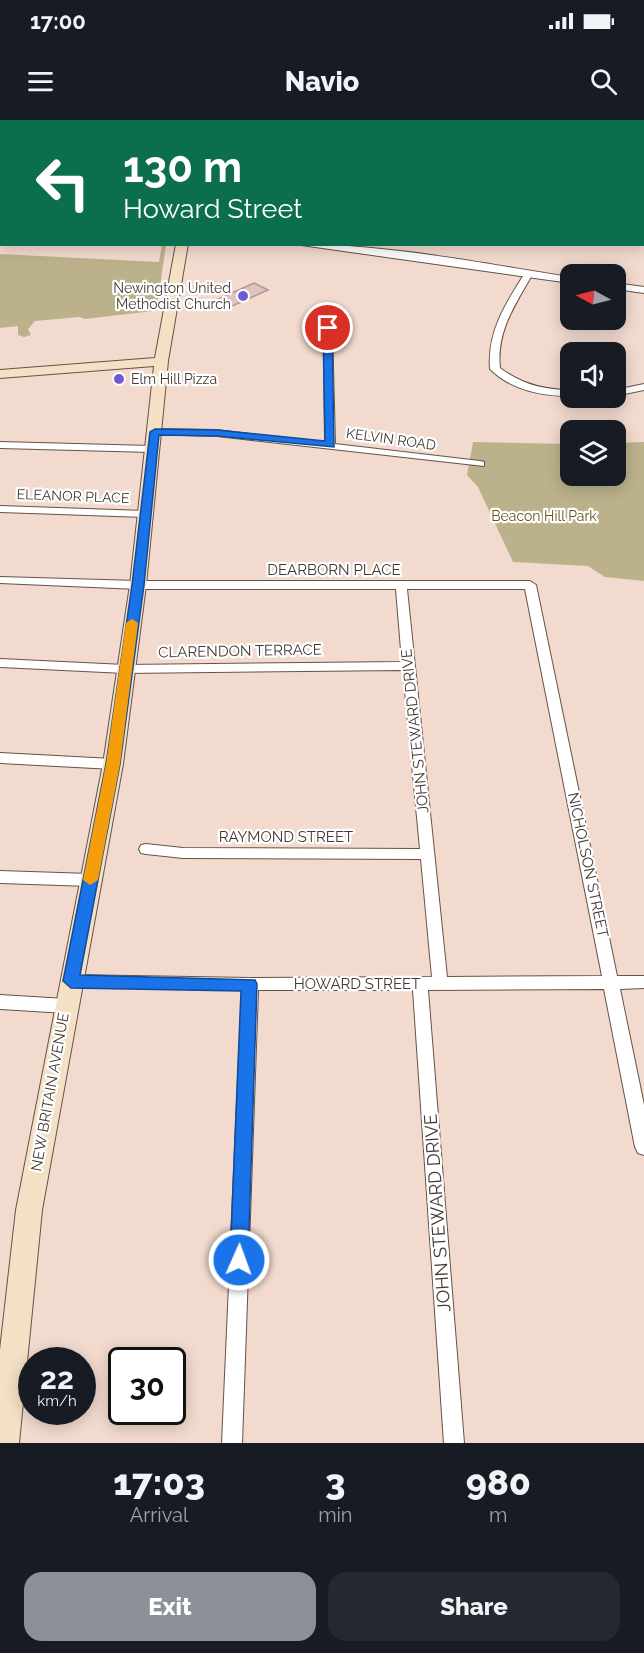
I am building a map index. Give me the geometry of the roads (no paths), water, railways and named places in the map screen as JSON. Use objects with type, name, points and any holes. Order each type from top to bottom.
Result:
[{"type":"main road","name":"NEW BRITAIN AVENUE","points":[[4,1443],[28,1210],[113,764],[138,585],[161,361],[182,246]]},
{"type":"main road","points":[[0,374],[161,361]]},
{"type":"street","points":[[318,246],[420,257],[560,279]]},
{"type":"street","points":[[528,275],[497,328],[493,342],[495,369],[522,386],[543,392],[560,393]]},
{"type":"street","points":[[626,288],[644,290]]},
{"type":"street","points":[[328,328],[330,445]]},
{"type":"street","points":[[626,391],[644,387]]},
{"type":"street","name":"KELVIN ROAD","points":[[0,445],[154,441],[217,433],[480,464]]},
{"type":"street","name":"ELEANOR PLACE","points":[[0,509],[145,514]]},
{"type":"street","name":"DEARBORN PLACE","points":[[0,580],[138,585],[530,585]]},
{"type":"street","name":"JOHN STEWARD DRIVE","points":[[401,585],[440,984]]},
{"type":"street","name":"NICHOLSON STREET","points":[[530,585],[613,983],[644,1147]]},
{"type":"street","name":"CLARENDON TERRACE","points":[[0,663],[125,669],[408,666]]},
{"type":"street","points":[[0,758],[113,764]]},
{"type":"street","name":"RAYMOND STREET","points":[[146,849],[183,853],[427,854]]},
{"type":"street","points":[[0,877],[90,880]]},
{"type":"street","name":"HOWARD STREET","points":[[71,981],[249,984],[644,982]]},
{"type":"street","name":"JOHN STEWARD DRIVE","points":[[420,983],[454,1443]]},
{"type":"street","points":[[232,1443],[249,984]]},
{"type":"street","points":[[0,1002],[66,1006]]},
{"type":"place","name":"Newington United Methodist Church","points":[[243,296]]},
{"type":"place","name":"Elm Hill Pizza","points":[[119,379]]},
{"type":"park label","name":"Beacon Hill Park","points":[[544,516]]}]
